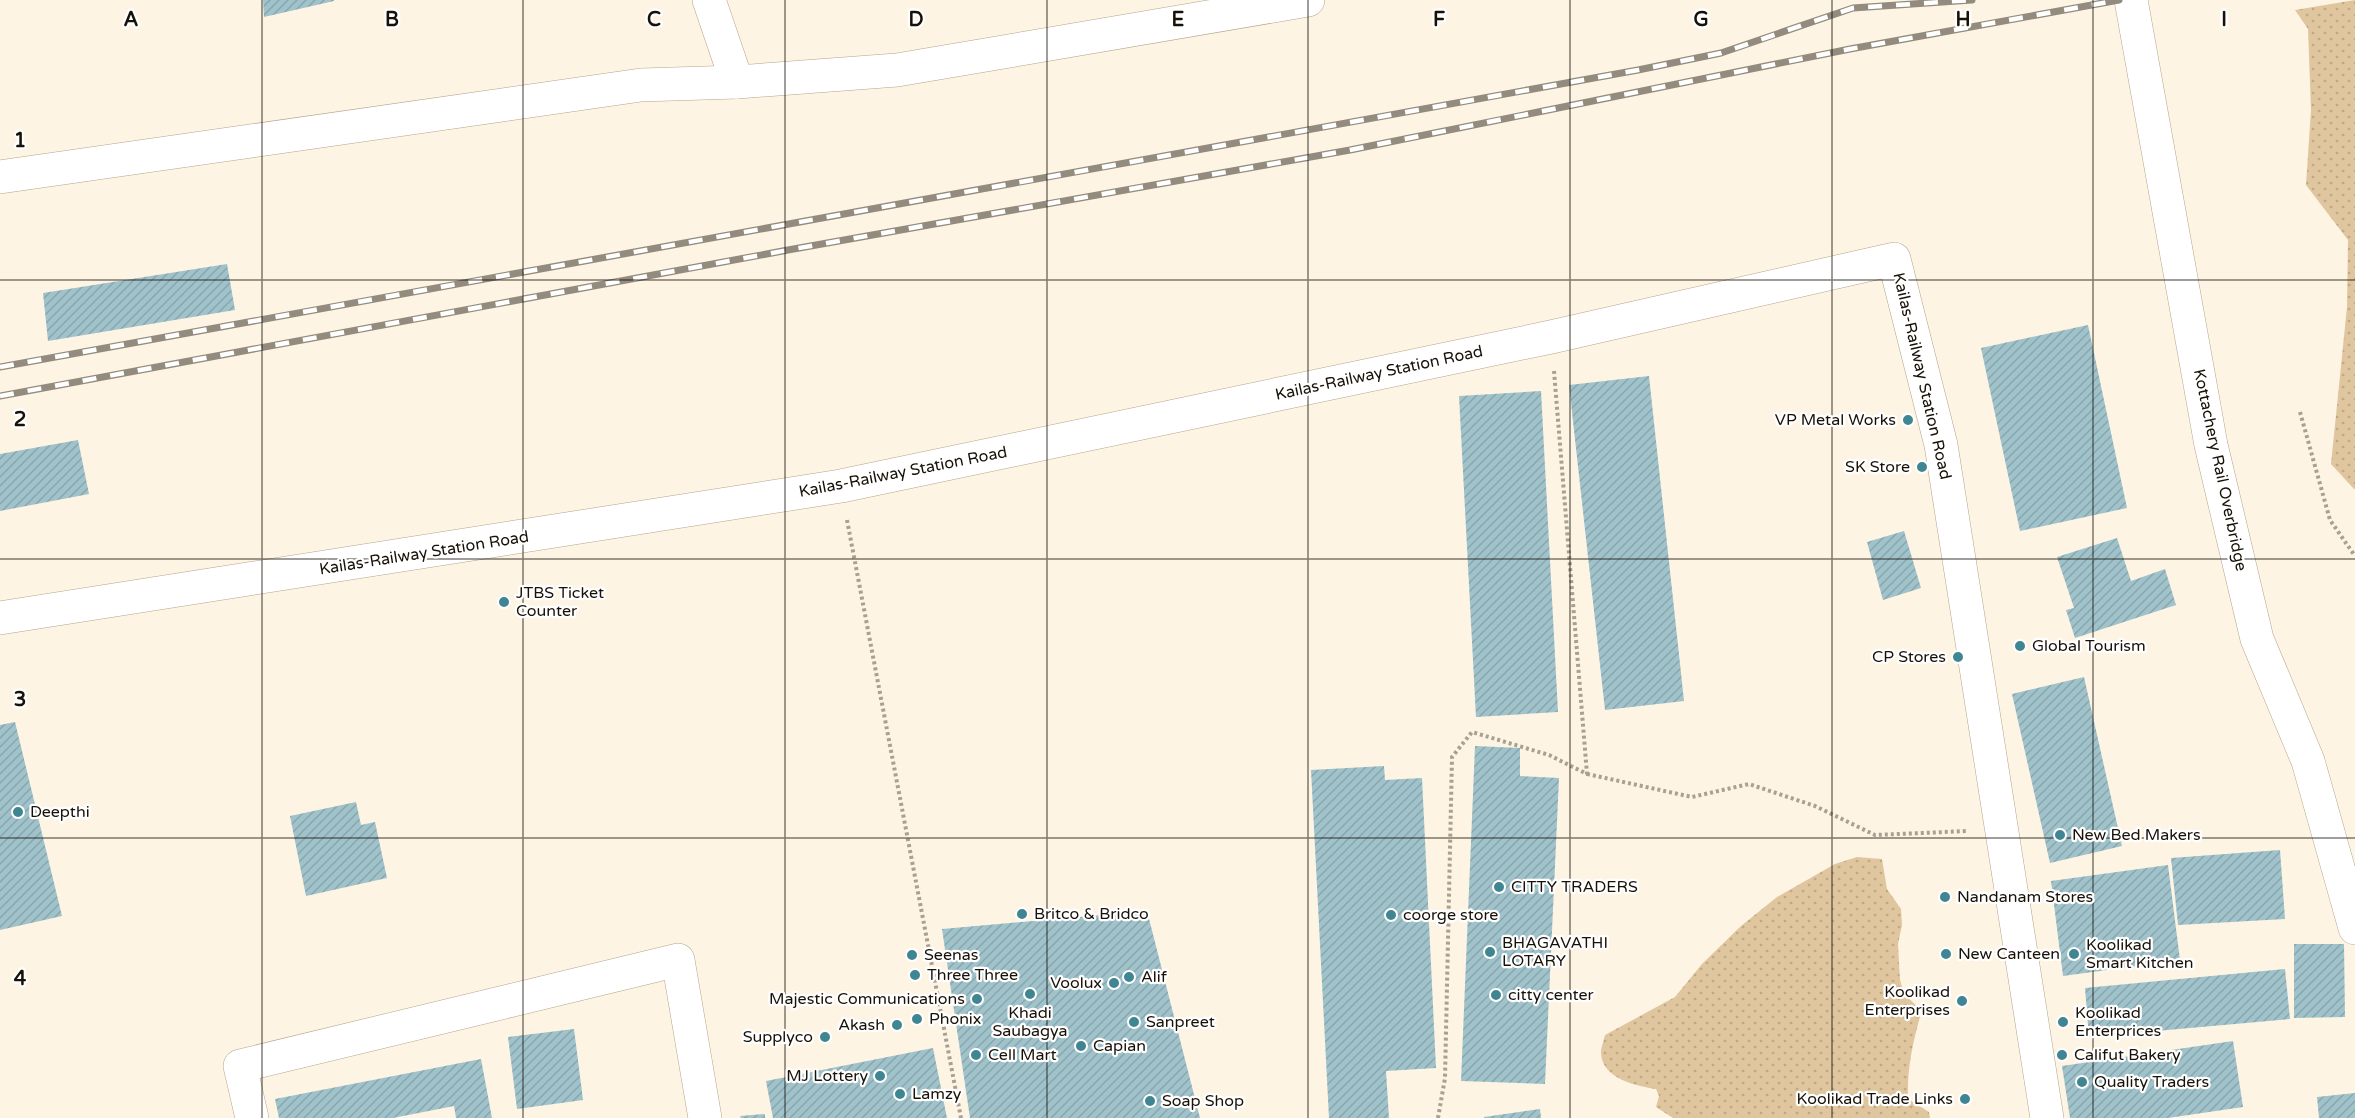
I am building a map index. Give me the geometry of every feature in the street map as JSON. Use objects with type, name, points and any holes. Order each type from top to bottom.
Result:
[{"type":"street","points":[[709,0],[737,82]]},
{"type":"street","points":[[0,177],[641,85],[737,82],[897,70],[1308,0]]},
{"type":"street","name":"Kottachery Rail Overbridge","points":[[2131,0],[2211,445],[2257,639],[2308,761],[2355,928]]},
{"type":"street","name":"Kailas-Railway Station Road","points":[[0,618],[841,486],[1551,337],[1894,259],[1941,445],[1979,675],[1999,826],[2047,1118]]},
{"type":"street","points":[[252,1118],[240,1066],[678,960],[705,1118]]},
{"type":"path","points":[[1551,337],[1587,774]]},
{"type":"path","points":[[2300,412],[2330,520],[2355,556]]},
{"type":"path","points":[[841,486],[961,1118]]},
{"type":"path","points":[[1438,1118],[1445,1078],[1452,757],[1472,732],[1549,755],[1587,774],[1692,797],[1749,784],[1815,806],[1875,835],[1947,834],[1999,826]]},
{"type":"shaded area","points":[[2355,0],[2354,489],[2331,464],[2347,307],[2348,240],[2306,185],[2311,110],[2308,29],[2295,10]]},
{"type":"shaded area","points":[[1857,857],[1882,859],[1887,889],[1901,909],[1902,925],[1898,944],[1900,980],[1904,994],[1919,1008],[1920,1017],[1908,1078],[1908,1099],[1929,1112],[1930,1118],[1673,1118],[1656,1107],[1659,1096],[1656,1089],[1622,1080],[1607,1069],[1601,1053],[1605,1035],[1675,997],[1702,964],[1741,926],[1777,897],[1835,864]]},
{"type":"building","points":[[263,0],[334,0],[334,1],[264,17]]},
{"type":"building","points":[[227,264],[235,310],[48,341],[43,293]]},
{"type":"building","points":[[2088,325],[2127,508],[2020,531],[1981,348]]},
{"type":"building","points":[[1649,376],[1684,701],[1605,710],[1569,385]]},
{"type":"building","points":[[1541,391],[1558,712],[1476,717],[1459,396]]},
{"type":"building","points":[[78,440],[89,494],[0,511],[0,454]]},
{"type":"building","points":[[1904,531],[1921,588],[1883,600],[1867,542]]},
{"type":"building","points":[[2117,538],[2131,581],[2165,569],[2176,605],[2075,638],[2066,610],[2074,608],[2057,557]]},
{"type":"building","points":[[2084,677],[2122,846],[2050,863],[2012,694]]},
{"type":"building","name":"Deepthi","points":[[15,722],[62,916],[0,930],[0,725]]},
{"type":"building","points":[[1475,746],[1520,748],[1520,776],[1559,778],[1545,1084],[1461,1081]]},
{"type":"building","points":[[1384,766],[1385,780],[1422,778],[1436,1068],[1386,1071],[1389,1118],[1329,1118],[1311,770]]},
{"type":"building","points":[[356,802],[361,825],[375,822],[387,878],[306,896],[290,816]]},
{"type":"building","points":[[2280,850],[2285,919],[2178,925],[2171,858]]},
{"type":"building","points":[[2168,865],[2180,960],[2063,976],[2051,881]]},
{"type":"building","points":[[1147,911],[1200,1118],[970,1118],[942,929]]},
{"type":"building","points":[[2294,944],[2344,944],[2345,1017],[2294,1018]]},
{"type":"building","points":[[2285,969],[2290,1019],[2089,1037],[2085,988]]},
{"type":"building","points":[[574,1029],[583,1100],[517,1109],[508,1037]]},
{"type":"building","points":[[2233,1041],[2243,1107],[2168,1118],[2070,1118],[2062,1066]]},
{"type":"building","points":[[933,1048],[947,1118],[773,1118],[766,1081]]},
{"type":"building","points":[[481,1059],[492,1118],[456,1118],[454,1106],[393,1118],[279,1118],[275,1099]]},
{"type":"building","points":[[2355,1093],[2355,1118],[2319,1118],[2317,1097]]},
{"type":"building","points":[[1540,1109],[1541,1118],[1484,1118],[1484,1117]]},
{"type":"building","points":[[765,1114],[765,1118],[741,1118],[740,1116]]},
{"type":"railway","points":[[0,367],[1638,70],[1721,53],[1853,8],[1972,0]]},
{"type":"railway","points":[[0,396],[788,250],[1350,150],[1850,49],[2119,0]]},
{"type":"place","name":"VP Metal Works","points":[[1908,420]]},
{"type":"place","name":"SK Store","points":[[1922,467]]},
{"type":"place","name":"JTBS Ticket Counter","points":[[504,602]]},
{"type":"place","name":"Global Tourism","points":[[2020,646]]},
{"type":"place","name":"CP Stores","points":[[1958,657]]},
{"type":"place","name":"Deepthi","points":[[18,812]]},
{"type":"place","name":"New Bed Makers","points":[[2060,835]]},
{"type":"place","name":"CITTY TRADERS","points":[[1499,887]]},
{"type":"place","name":"Nandanam Stores","points":[[1945,897]]},
{"type":"place","name":"Britco & Bridco","points":[[1022,914]]},
{"type":"place","name":"coorge store","points":[[1391,915]]},
{"type":"place","name":"BHAGAVATHI LOTARY","points":[[1490,952]]},
{"type":"place","name":"New Canteen","points":[[1946,954]]},
{"type":"place","name":"Koolikad Smart Kitchen","points":[[2074,954]]},
{"type":"place","name":"Seenas","points":[[912,955]]},
{"type":"place","name":"Three Three","points":[[915,975]]},
{"type":"place","name":"Alif","points":[[1129,977]]},
{"type":"place","name":"Voolux","points":[[1114,983]]},
{"type":"place","name":"Khadi Saubagya","points":[[1030,994]]},
{"type":"place","name":"citty center","points":[[1496,995]]},
{"type":"place","name":"Majestic Communications","points":[[977,999]]},
{"type":"place","name":"Koolikad Enterprises","points":[[1962,1001]]},
{"type":"place","name":"Phonix","points":[[917,1019]]},
{"type":"place","name":"Sanpreet","points":[[1134,1022]]},
{"type":"place","name":"Koolikad Enterprices","points":[[2063,1022]]},
{"type":"place","name":"Akash","points":[[897,1025]]},
{"type":"place","name":"Supplyco","points":[[825,1037]]},
{"type":"place","name":"Capian","points":[[1081,1046]]},
{"type":"place","name":"Cell Mart","points":[[976,1055]]},
{"type":"place","name":"Califut Bakery","points":[[2062,1055]]},
{"type":"place","name":"MJ Lottery","points":[[880,1076]]},
{"type":"place","name":"Quality Traders","points":[[2082,1082]]},
{"type":"place","name":"Lamzy","points":[[900,1094]]},
{"type":"place","name":"Koolikad Trade Links","points":[[1965,1099]]},
{"type":"place","name":"Soap Shop","points":[[1150,1101]]}]
